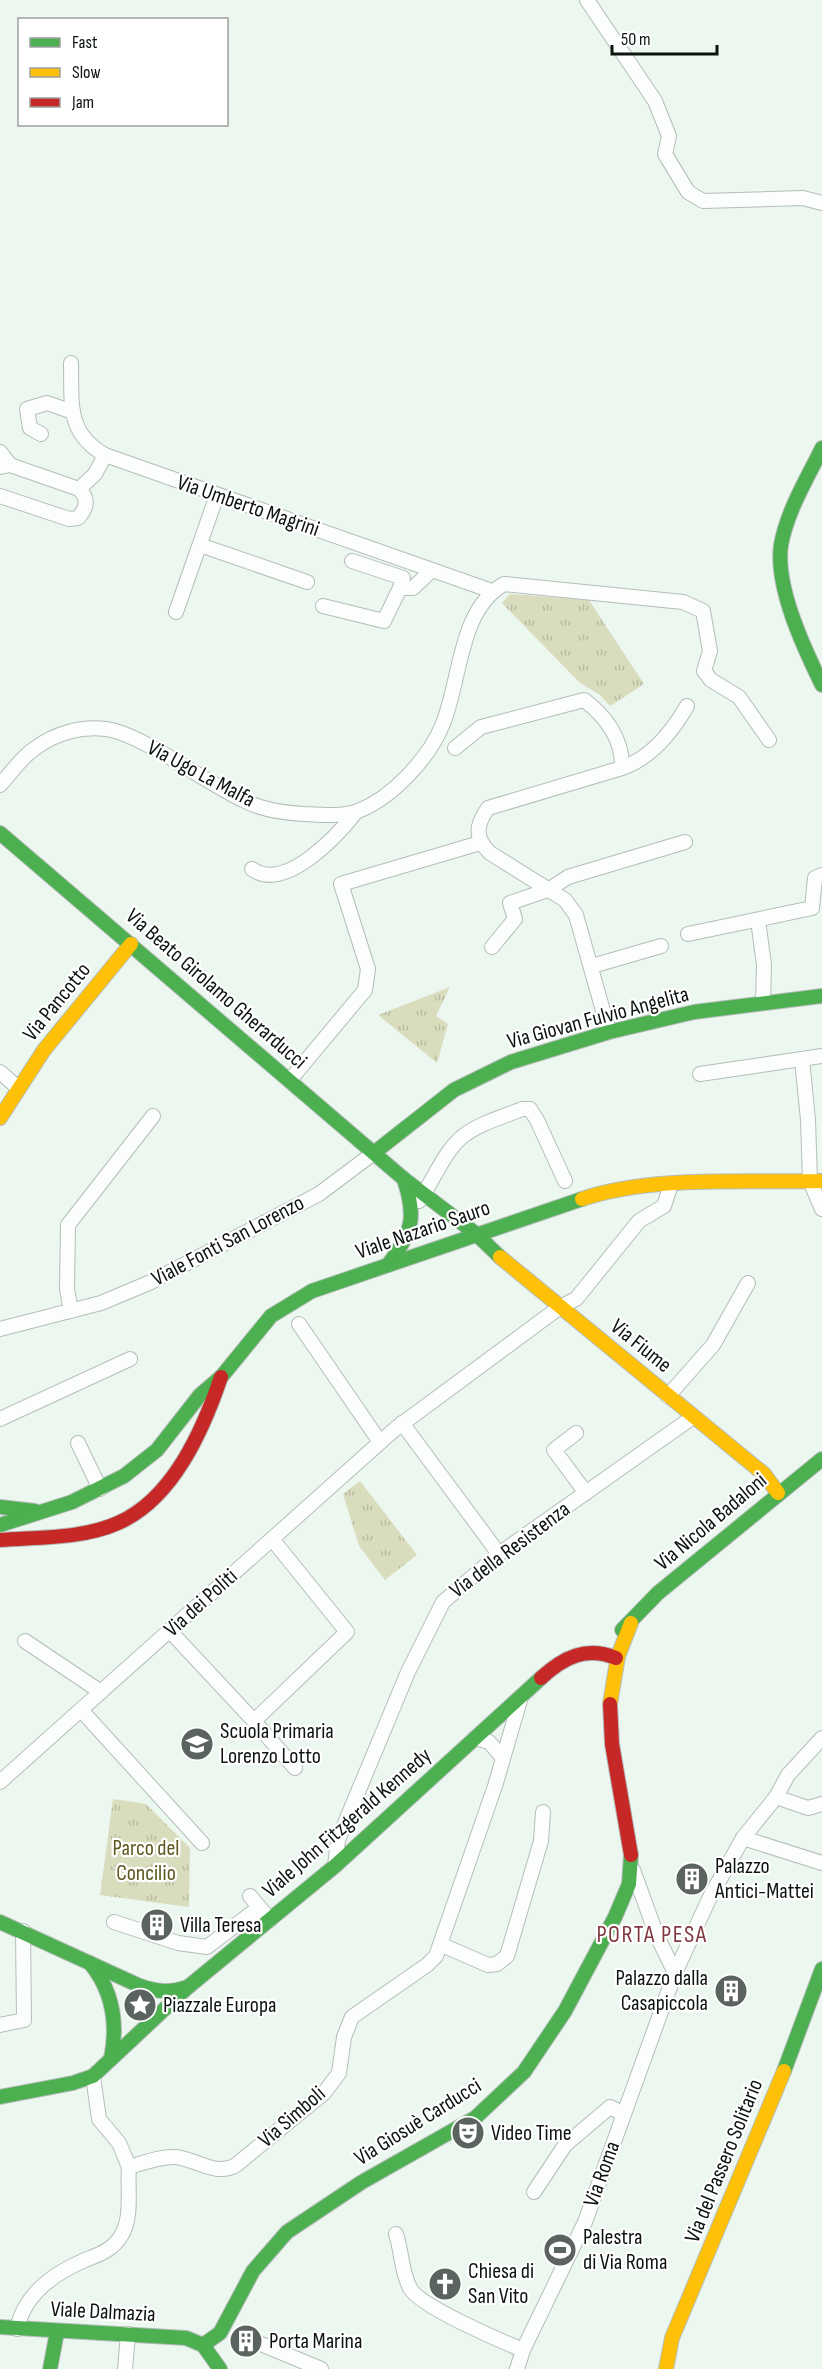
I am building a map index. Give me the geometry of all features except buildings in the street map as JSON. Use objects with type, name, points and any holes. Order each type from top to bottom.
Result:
[{"type":"street","points":[[587,0],[655,101],[669,136],[665,154],[688,192],[703,201],[803,198],[822,203]]},
{"type":"street","name":"Via Umberto Magrini","points":[[71,363],[73,412],[78,431],[89,446],[105,455],[432,570],[498,587],[683,602],[703,611],[710,651],[704,671],[711,680],[739,697],[769,740]]},
{"type":"street","points":[[41,434],[30,428],[27,409],[47,403],[73,412]]},
{"type":"street","points":[[822,448],[797,499],[781,547],[785,588],[822,685]]},
{"type":"street","points":[[0,452],[5,466],[79,489],[85,495],[84,512],[78,518],[69,519],[0,495]]},
{"type":"street","points":[[79,489],[95,474],[105,455]]},
{"type":"street","points":[[176,612],[217,495]]},
{"type":"street","points":[[200,545],[307,582]]},
{"type":"street","points":[[323,606],[384,621],[403,578],[352,561]]},
{"type":"street","points":[[400,588],[413,588],[432,570]]},
{"type":"street","name":"Via Ugo La Malfa","points":[[0,785],[34,749],[62,733],[80,728],[108,729],[136,740],[244,801],[279,812],[328,816],[356,812],[375,803],[404,779],[429,749],[443,725],[458,662],[478,610],[498,587]]},
{"type":"street","points":[[455,748],[481,726],[584,700],[601,712],[613,732],[623,753],[622,768]]},
{"type":"street","points":[[609,1032],[576,915],[565,900],[490,853],[480,843],[477,832],[480,819],[488,808],[622,768],[643,758],[661,741],[687,706]]},
{"type":"street","points":[[252,869],[259,874],[279,873],[299,864],[319,853],[356,812]]},
{"type":"street","name":"Via Beato Girolamo Gherarducci","points":[[0,833],[442,1210]]},
{"type":"street","points":[[492,947],[515,919],[510,903],[548,890],[568,877],[685,842]]},
{"type":"street","points":[[290,1080],[365,990],[368,981],[368,969],[341,884],[480,843]]},
{"type":"street","points":[[687,934],[812,908],[815,878],[822,874]]},
{"type":"street","points":[[758,920],[764,965],[763,1003]]},
{"type":"street","name":"Via Pancotto","points":[[0,1118],[17,1087],[131,944]]},
{"type":"street","points":[[591,966],[661,946]]},
{"type":"street","name":"Via Giovan Fulvio Angelita","points":[[375,1152],[454,1090],[511,1062],[609,1032],[694,1012],[822,996]]},
{"type":"street","points":[[700,1074],[822,1056]]},
{"type":"street","points":[[802,1059],[816,1181],[822,1209]]},
{"type":"street","points":[[0,1072],[17,1087]]},
{"type":"street","points":[[429,1228],[424,1195],[439,1167],[464,1136],[475,1128],[522,1109],[530,1109],[537,1120],[565,1181]]},
{"type":"street","points":[[71,1311],[67,1289],[68,1225],[153,1116]]},
{"type":"street","name":"Viale Fonti San Lorenzo","points":[[0,1329],[71,1311],[151,1282],[319,1194],[375,1152]]},
{"type":"street","points":[[404,1179],[429,1228]]},
{"type":"street","name":"Viale Nazario Sauro","points":[[0,1525],[46,1512],[124,1476],[157,1450],[200,1395],[222,1376],[271,1316],[312,1291],[388,1265],[429,1228],[475,1233],[608,1190],[671,1184],[816,1181]]},
{"type":"street","points":[[560,1307],[576,1299],[639,1221],[664,1206],[671,1184]]},
{"type":"street","points":[[388,1265],[409,1233],[429,1228],[442,1210]]},
{"type":"street","name":"Via Fiume","points":[[442,1210],[475,1233],[491,1250],[764,1474],[778,1493]]},
{"type":"street","points":[[668,1396],[713,1345],[748,1282]]},
{"type":"street","name":"Via dei Politi","points":[[0,1781],[402,1423],[477,1371],[560,1307]]},
{"type":"street","points":[[299,1324],[380,1442]]},
{"type":"street","points":[[0,1419],[130,1359]]},
{"type":"street","name":"Viale Nazario Sauro","points":[[0,1540],[77,1534],[119,1523],[141,1510],[166,1483],[193,1440],[214,1401],[222,1376]]},
{"type":"street","name":"Via della Resistenza","points":[[335,1866],[338,1840],[425,1633],[443,1602],[500,1554],[693,1417]]},
{"type":"street","points":[[402,1423],[500,1554]]},
{"type":"street","points":[[576,1433],[554,1450],[586,1493]]},
{"type":"street","points":[[78,1443],[100,1489]]},
{"type":"street","name":"Via Nicola Badaloni","points":[[591,1650],[610,1640],[631,1623],[658,1593],[822,1459]]},
{"type":"street","points":[[0,1507],[46,1512]]},
{"type":"street","points":[[254,1721],[347,1632],[272,1539]]},
{"type":"street","name":"Via Nicola Badaloni","points":[[631,1623],[616,1658],[609,1692],[608,1722],[633,1868]]},
{"type":"street","points":[[170,1631],[295,1768]]},
{"type":"street","points":[[25,1641],[101,1692]]},
{"type":"street","points":[[591,1650],[616,1658]]},
{"type":"street","name":"Viale John Fitzgerald Kennedy","points":[[150,2022],[188,1987],[335,1866],[522,1695],[566,1658],[591,1650]]},
{"type":"street","points":[[566,1658],[603,1663],[616,1658]]},
{"type":"street","name":"Via Simboli","points":[[129,2167],[177,2157],[212,2168],[229,2170],[324,2092],[339,2073],[344,2037],[352,2017],[428,1965],[442,1945],[522,1695]]},
{"type":"street","points":[[81,1710],[202,1843]]},
{"type":"street","points":[[504,1711],[510,1716],[513,1724]]},
{"type":"street","points":[[491,1723],[500,1737],[503,1758]]},
{"type":"street","points":[[475,1738],[489,1742],[503,1758]]},
{"type":"street","name":"Via Roma","points":[[517,2369],[523,2350],[585,2222],[675,1974],[710,1897],[743,1838],[776,1797],[788,1775],[822,1738]]},
{"type":"street","points":[[776,1797],[808,1809],[822,1804]]},
{"type":"street","points":[[442,1945],[488,1965],[496,1964],[507,1956],[541,1840],[543,1812]]},
{"type":"street","points":[[743,1838],[822,1863]]},
{"type":"street","points":[[633,1868],[657,1936],[675,1974]]},
{"type":"street","name":"Via Giosuè Carducci","points":[[203,2344],[225,2338],[244,2285],[276,2242],[299,2223],[361,2182],[478,2115],[511,2086],[534,2060],[562,2019],[621,1903],[633,1868]]},
{"type":"street","points":[[250,1896],[270,1920]]},
{"type":"street","points":[[114,1922],[178,1943],[207,1947],[253,1912],[270,1920]]},
{"type":"street","points":[[0,1922],[140,1986],[158,1992],[172,1992],[188,1987]]},
{"type":"street","points":[[0,2025],[24,2020],[22,1931]]},
{"type":"street","points":[[87,1960],[104,1983],[113,2014],[115,2032],[111,2059]]},
{"type":"street","name":"Via del Passero Solitario","points":[[666,2369],[672,2338],[767,2115],[822,1969]]},
{"type":"street","points":[[0,2097],[73,2083],[93,2076],[150,2022],[150,1999],[140,1986]]},
{"type":"street","points":[[113,2014],[129,2025],[150,2022]]},
{"type":"street","points":[[17,2329],[23,2309],[52,2277],[110,2249],[116,2243],[128,2219],[129,2167],[119,2143],[99,2119],[93,2076]]},
{"type":"street","points":[[534,2192],[549,2167],[574,2138],[610,2107],[624,2114]]},
{"type":"street","points":[[396,2234],[403,2257],[403,2270],[411,2291],[467,2326],[523,2350]]},
{"type":"street","name":"Viale Dalmazia","points":[[0,2327],[186,2338],[203,2344]]},
{"type":"street","points":[[50,2369],[57,2331]]},
{"type":"street","points":[[124,2369],[128,2334]]},
{"type":"street","points":[[203,2344],[220,2369]]},
{"type":"street","points":[[261,2344],[321,2369]]},
{"type":"green space","points":[[510,594],[589,600],[644,684],[610,706],[600,695],[579,682],[502,603]]},
{"type":"green space","points":[[450,987],[436,1016],[448,1024],[437,1063],[378,1015]]},
{"type":"green space","points":[[360,1481],[417,1555],[385,1580],[359,1546],[343,1494]]},
{"type":"green space","name":"Parco del Concilio","points":[[113,1799],[146,1804],[190,1848],[189,1907],[100,1895]]},
{"type":"tunnel","points":[[230,2339],[261,2344]]},
{"type":"traffic: fast","points":[[822,448],[788,520],[781,545],[780,562],[792,617],[822,685]]},
{"type":"traffic: fast","points":[[0,833],[404,1179],[475,1233],[500,1257]]},
{"type":"traffic: fast","points":[[375,1152],[454,1090],[511,1062],[609,1032],[694,1012],[822,996]]},
{"type":"traffic: fast","points":[[388,1265],[402,1243],[410,1224],[410,1205],[404,1179]]},
{"type":"traffic: fast","points":[[0,1525],[72,1502],[124,1476],[157,1450],[200,1395],[222,1376],[271,1316],[312,1291],[582,1199]]},
{"type":"traffic: fast","points":[[622,1630],[658,1593],[822,1459]]},
{"type":"traffic: fast","points":[[0,1507],[35,1511]]},
{"type":"traffic: fast","points":[[0,2097],[73,2083],[93,2076],[188,1987],[335,1866],[541,1678]]},
{"type":"traffic: fast","points":[[203,2345],[220,2333],[253,2271],[287,2232],[362,2182],[475,2118],[524,2072],[565,2011],[615,1917],[629,1884],[631,1855]]},
{"type":"traffic: fast","points":[[0,1922],[140,1986],[164,1991],[188,1987]]},
{"type":"traffic: fast","points":[[90,1963],[104,1985],[112,2008],[114,2033],[111,2059]]},
{"type":"traffic: fast","points":[[784,2071],[822,1969]]},
{"type":"traffic: fast","points":[[0,2327],[186,2338],[203,2345],[220,2369]]},
{"type":"traffic: fast","points":[[50,2369],[57,2332]]},
{"type":"traffic: slow","points":[[0,1118],[44,1050],[131,944]]},
{"type":"traffic: slow","points":[[582,1199],[609,1191],[669,1183],[822,1181]]},
{"type":"traffic: slow","points":[[500,1257],[764,1474],[778,1493]]},
{"type":"traffic: slow","points":[[610,1704],[618,1656],[631,1623]]},
{"type":"traffic: slow","points":[[666,2369],[672,2338],[784,2071]]},
{"type":"traffic: jam","points":[[0,1540],[90,1532],[118,1523],[137,1512],[155,1498],[183,1461],[205,1419],[221,1377]]},
{"type":"traffic: jam","points":[[541,1678],[558,1664],[576,1656],[595,1653],[616,1658]]},
{"type":"traffic: jam","points":[[610,1704],[612,1744],[631,1855]]},
{"type":"place","name":"Scuola Primaria Lorenzo Lotto","points":[[197,1744]]},
{"type":"place","name":"Palazzo Antici-Mattei","points":[[692,1879]]},
{"type":"place","name":"Villa Teresa","points":[[157,1925]]},
{"type":"place","name":"Palazzo dalla Casapiccola","points":[[731,1991]]},
{"type":"place","name":"Piazzale Europa","points":[[140,2005]]},
{"type":"place","name":"Video Time","points":[[468,2133]]},
{"type":"place","name":"Palestra di Via Roma","points":[[560,2250]]},
{"type":"place","name":"Chiesa di San Vito","points":[[445,2284]]},
{"type":"place","name":"Porta Marina","points":[[246,2341]]},
{"type":"district","name":"PORTA PESA","points":[[652,1934]]}]
